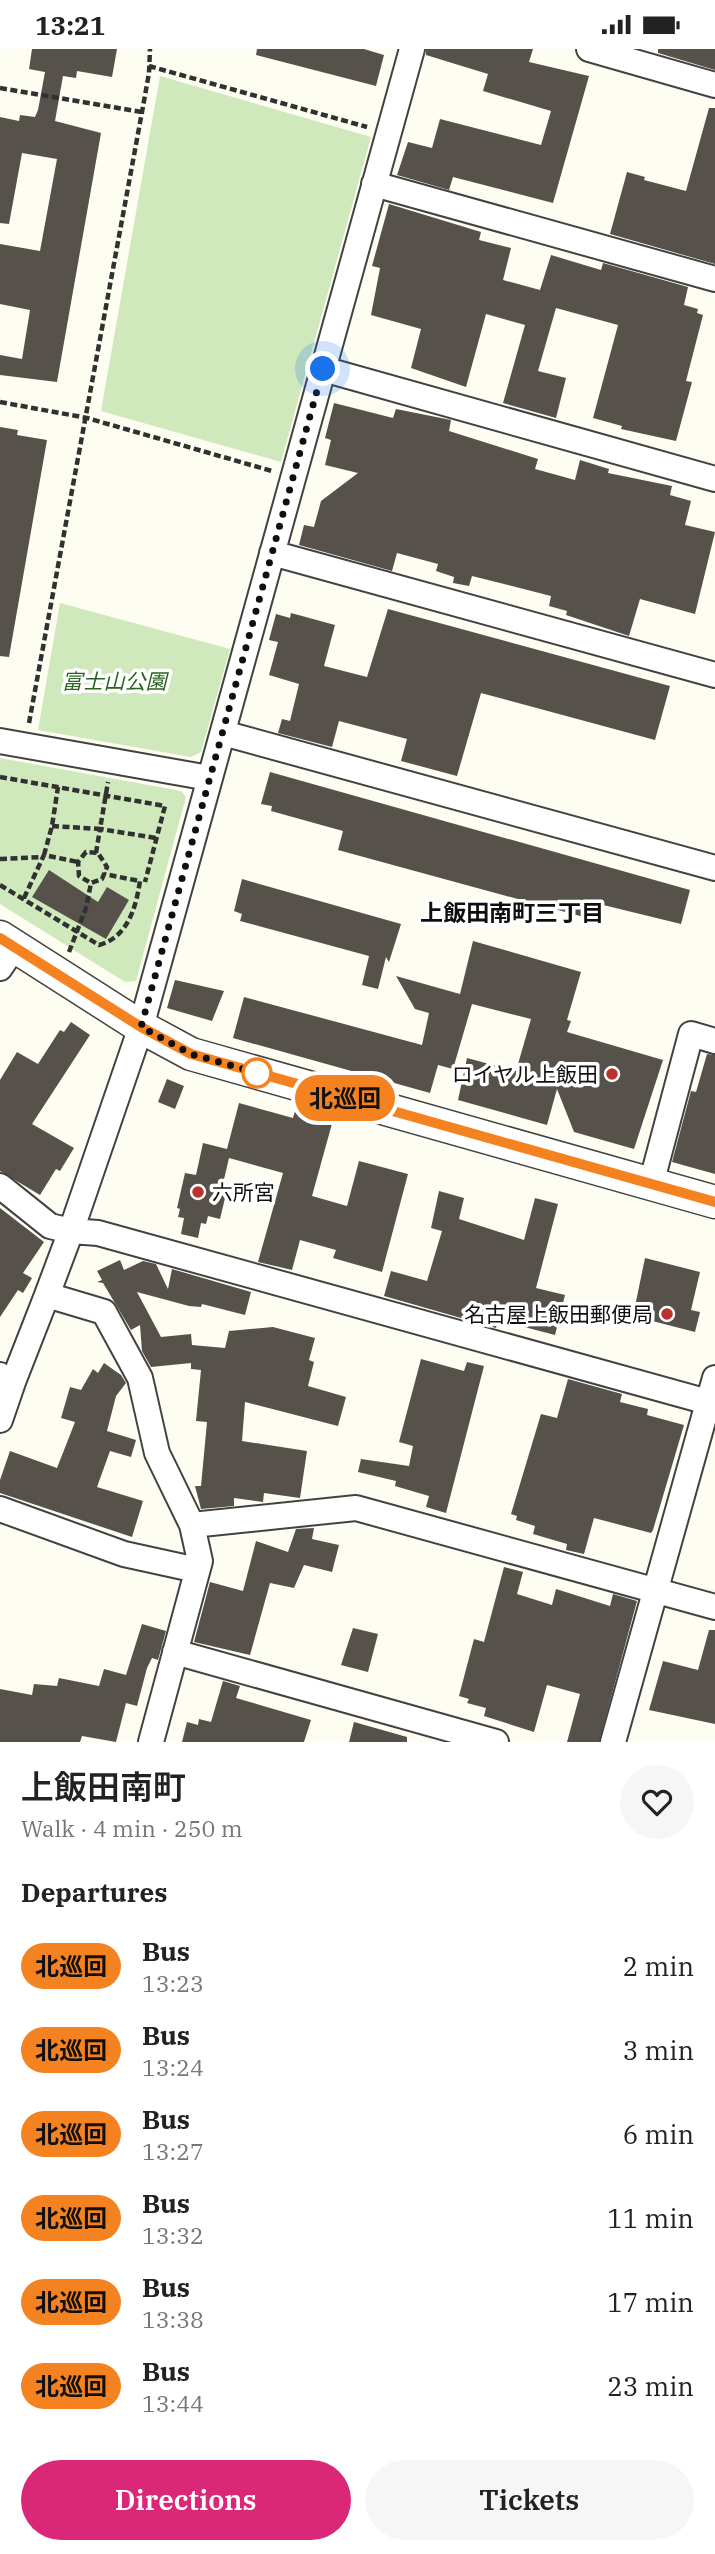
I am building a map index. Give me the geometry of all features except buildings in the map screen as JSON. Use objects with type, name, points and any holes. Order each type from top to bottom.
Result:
[{"type":"street","points":[[0,1420],[7,1378],[47,1295],[141,1027],[412,49]]},
{"type":"street","points":[[589,49],[715,85]]},
{"type":"street","points":[[374,184],[715,279]]},
{"type":"street","points":[[323,369],[715,479]]},
{"type":"street","points":[[272,553],[715,675]]},
{"type":"street","points":[[223,733],[715,868]]},
{"type":"street","points":[[0,741],[209,778]]},
{"type":"street","points":[[5,951],[60,976],[141,1027],[191,1054],[715,1202]]},
{"type":"street","points":[[651,1184],[691,1034],[715,1041]]},
{"type":"street","points":[[0,1186],[50,1226],[98,1233],[712,1403]]},
{"type":"street","points":[[47,1295],[104,1312],[140,1378],[157,1453],[192,1525],[200,1561],[151,1742]]},
{"type":"street","points":[[613,1742],[655,1590],[712,1403],[715,1378]]},
{"type":"street","points":[[192,1525],[356,1508],[715,1607]]},
{"type":"street","points":[[0,1509],[124,1554],[197,1570]]},
{"type":"street","points":[[175,1652],[496,1742]]},
{"type":"path","points":[[25,745],[142,112],[150,49]]},
{"type":"path","points":[[149,67],[388,133]]},
{"type":"path","points":[[0,88],[142,112]]},
{"type":"path","points":[[0,402],[87,418],[293,477]]},
{"type":"path","points":[[96,853],[112,761]]},
{"type":"path","points":[[0,777],[165,806],[145,881]]},
{"type":"path","points":[[24,898],[43,856],[52,826],[58,787]]},
{"type":"path","points":[[52,826],[100,829],[156,838]]},
{"type":"path","points":[[86,852],[96,853],[105,859],[102,879],[90,883],[79,876],[78,862],[86,852]]},
{"type":"path","points":[[0,859],[43,856],[78,862]]},
{"type":"path","points":[[0,885],[99,945],[111,941],[135,912],[140,881],[104,874]]},
{"type":"path","points":[[60,976],[86,908],[90,883]]},
{"type":"green space","points":[[160,76],[371,137],[281,462],[101,411]]},
{"type":"green space","name":"富士山公園","points":[[60,603],[230,649],[201,752],[191,757],[38,730]]},
{"type":"green space","points":[[0,758],[181,791],[186,797],[136,981],[125,982],[0,904]]},
{"type":"bus line","name":"北巡回","points":[[0,938],[141,1027],[191,1054],[715,1202]]},
{"type":"place","name":"ロイヤル上飯田","points":[[612,1074]]},
{"type":"place","name":"六所宮","points":[[198,1192]]},
{"type":"place","name":"名古屋上飯田郵便局","points":[[667,1314]]},
{"type":"district","name":"上飯田南町三丁目","points":[[512,912]]},
{"type":"route","points":[[257,1073],[268,1076],[191,1054],[141,1027],[323,369]]}]
